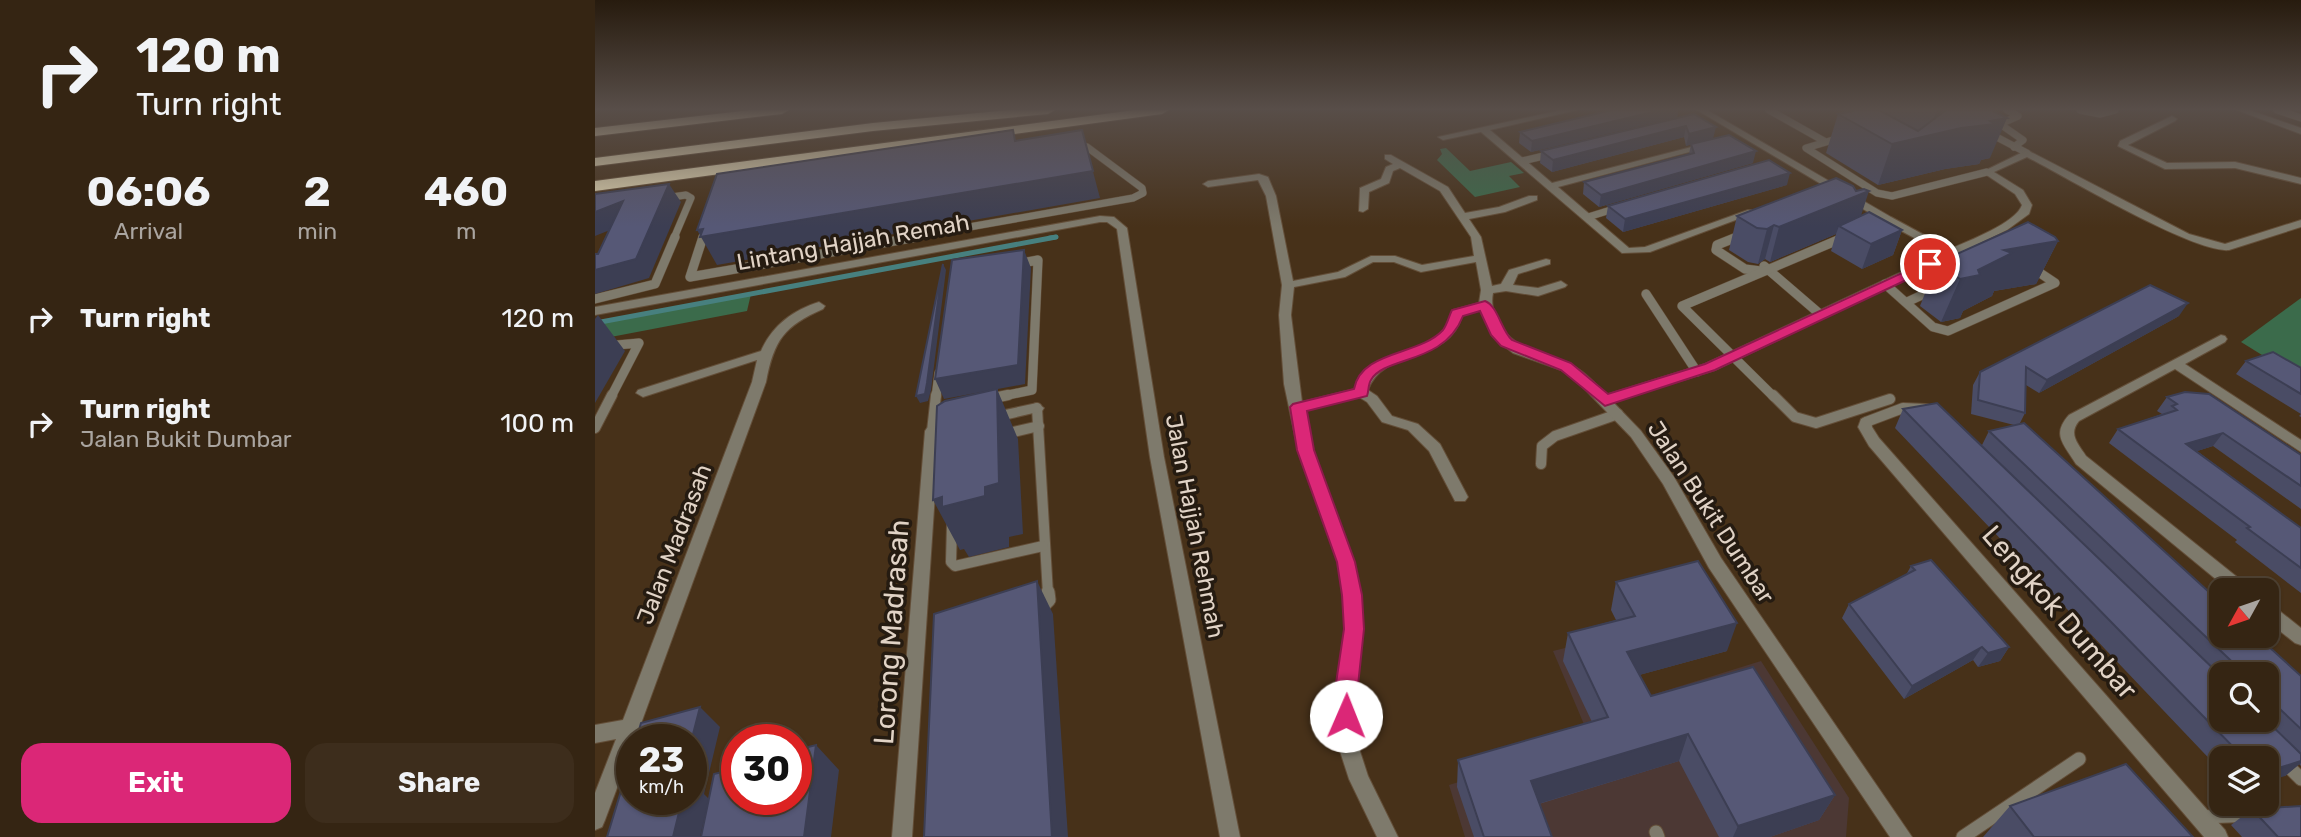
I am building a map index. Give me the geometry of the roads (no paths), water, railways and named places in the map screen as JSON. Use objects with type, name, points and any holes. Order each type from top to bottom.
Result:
[{"type":"highway","points":[[595,152],[620,149]]},
{"type":"highway","points":[[595,162],[698,149]]},
{"type":"highway","points":[[595,186],[871,149]]},
{"type":"street","points":[[1507,149],[1619,246],[1636,252],[1765,208]]},
{"type":"street","points":[[1551,186],[1696,149]]},
{"type":"street","points":[[1768,149],[1952,254]]},
{"type":"street","points":[[2132,149],[2165,166],[2235,165],[2301,181]]},
{"type":"street","points":[[1987,172],[2027,153],[2206,245],[2225,248],[2301,223]]},
{"type":"street","points":[[1361,392],[1363,378],[1375,367],[1415,354],[1450,332],[1457,313],[1485,305],[1487,290],[1476,237],[1444,189],[1388,157]]},
{"type":"street","points":[[1363,209],[1364,190],[1385,181],[1389,169],[1401,164]]},
{"type":"street","points":[[1605,400],[1697,372],[2003,228],[2025,212],[2024,197],[1987,172]]},
{"type":"street","points":[[1208,184],[1253,176],[1264,179],[1271,196],[1288,285],[1285,315],[1291,384],[1305,450],[1346,562],[1352,595],[1354,629],[1346,690],[1347,742],[1359,779],[1388,837]]},
{"type":"street","points":[[1817,190],[1829,186]]},
{"type":"street","points":[[1462,217],[1501,210],[1533,198]]},
{"type":"street","name":"Lintang Hajjah Remah","points":[[595,311],[1100,219],[1118,223]]},
{"type":"street","name":"Jalan Hajjah Rehmah","points":[[1118,223],[1122,228],[1157,457],[1230,837]]},
{"type":"street","points":[[1288,285],[1341,275],[1371,259],[1395,259],[1421,270],[1481,258]]},
{"type":"street","points":[[1506,287],[1513,272],[1546,262]]},
{"type":"street","points":[[1487,290],[1506,287],[1538,292],[1561,285]]},
{"type":"street","name":"Jalan Bukit Dumbar","points":[[1485,305],[1498,335],[1507,343],[1566,367],[1618,414],[1669,481],[1710,565],[1902,837]]},
{"type":"street","name":"Jalan Madrasah","points":[[630,724],[759,382],[764,354],[782,324],[819,306]]},
{"type":"street","points":[[2221,340],[2074,418],[2067,426],[2066,436],[2081,460],[2226,578]]},
{"type":"street","points":[[643,393],[764,354]]},
{"type":"street","points":[[2175,363],[2301,447]]},
{"type":"street","points":[[1298,407],[1361,392],[1372,399],[1387,419],[1413,427],[1435,448],[1460,497]]},
{"type":"street","points":[[932,431],[959,420],[1037,408]]},
{"type":"street","name":"Lengkok Dumbar","points":[[1866,422],[1865,427],[1874,442],[2218,837]]},
{"type":"street","name":"Lorong Madrasah","points":[[902,837],[932,431]]},
{"type":"street","points":[[2279,620],[2301,638]]},
{"type":"street","points":[[595,734],[616,730]]},
{"type":"street","name":"Jalan Madrasah","points":[[595,820],[616,761]]},
{"type":"lane","points":[[683,294],[716,197],[737,188],[1023,149]]},
{"type":"lane","points":[[690,277],[1133,198],[1143,193],[1142,188],[1090,149]]},
{"type":"lane","points":[[1808,149],[1885,195],[1905,195],[1987,172]]},
{"type":"lane","points":[[2018,149],[2027,153]]},
{"type":"lane","points":[[1522,161],[1562,151]]},
{"type":"lane","points":[[1773,164],[1786,160]]},
{"type":"lane","points":[[595,299],[637,291],[655,284],[691,198],[686,195],[660,198]]},
{"type":"lane","points":[[1588,217],[1627,205]]},
{"type":"lane","points":[[1875,224],[1887,219]]},
{"type":"lane","points":[[989,224],[990,239]]},
{"type":"lane","points":[[1755,230],[1717,245],[1716,250],[1745,269],[1764,269],[1821,315]]},
{"type":"lane","points":[[1851,234],[1682,306],[1795,417],[1816,423],[1890,399]]},
{"type":"lane","points":[[813,271],[815,254]]},
{"type":"lane","points":[[1885,285],[1933,327],[1948,331],[2055,283],[2018,259]]},
{"type":"lane","points":[[972,402],[1032,390],[1038,260],[1002,266]]},
{"type":"lane","points":[[1907,302],[1944,285]]},
{"type":"lane","points":[[1646,294],[1697,372]]},
{"type":"lane","points":[[595,347],[629,341],[639,343],[595,428]]},
{"type":"lane","points":[[932,431],[940,365]]},
{"type":"lane","points":[[1866,422],[1899,408],[1914,406],[1924,408],[1940,419]]},
{"type":"lane","points":[[1022,616],[1045,607],[1049,600],[1043,546],[1044,493],[1037,408]]},
{"type":"lane","points":[[1541,464],[1542,446],[1555,436],[1618,414]]},
{"type":"lane","points":[[990,438],[1039,426]]},
{"type":"lane","points":[[953,508],[951,562],[955,566],[1043,546]]},
{"type":"lane","points":[[2279,758],[2301,779]]},
{"type":"lane","points":[[1963,837],[2079,759]]},
{"type":"lane","points":[[2200,817],[2225,816]]},
{"type":"waterway","points":[[595,323],[1056,237],[1049,238]]}]
